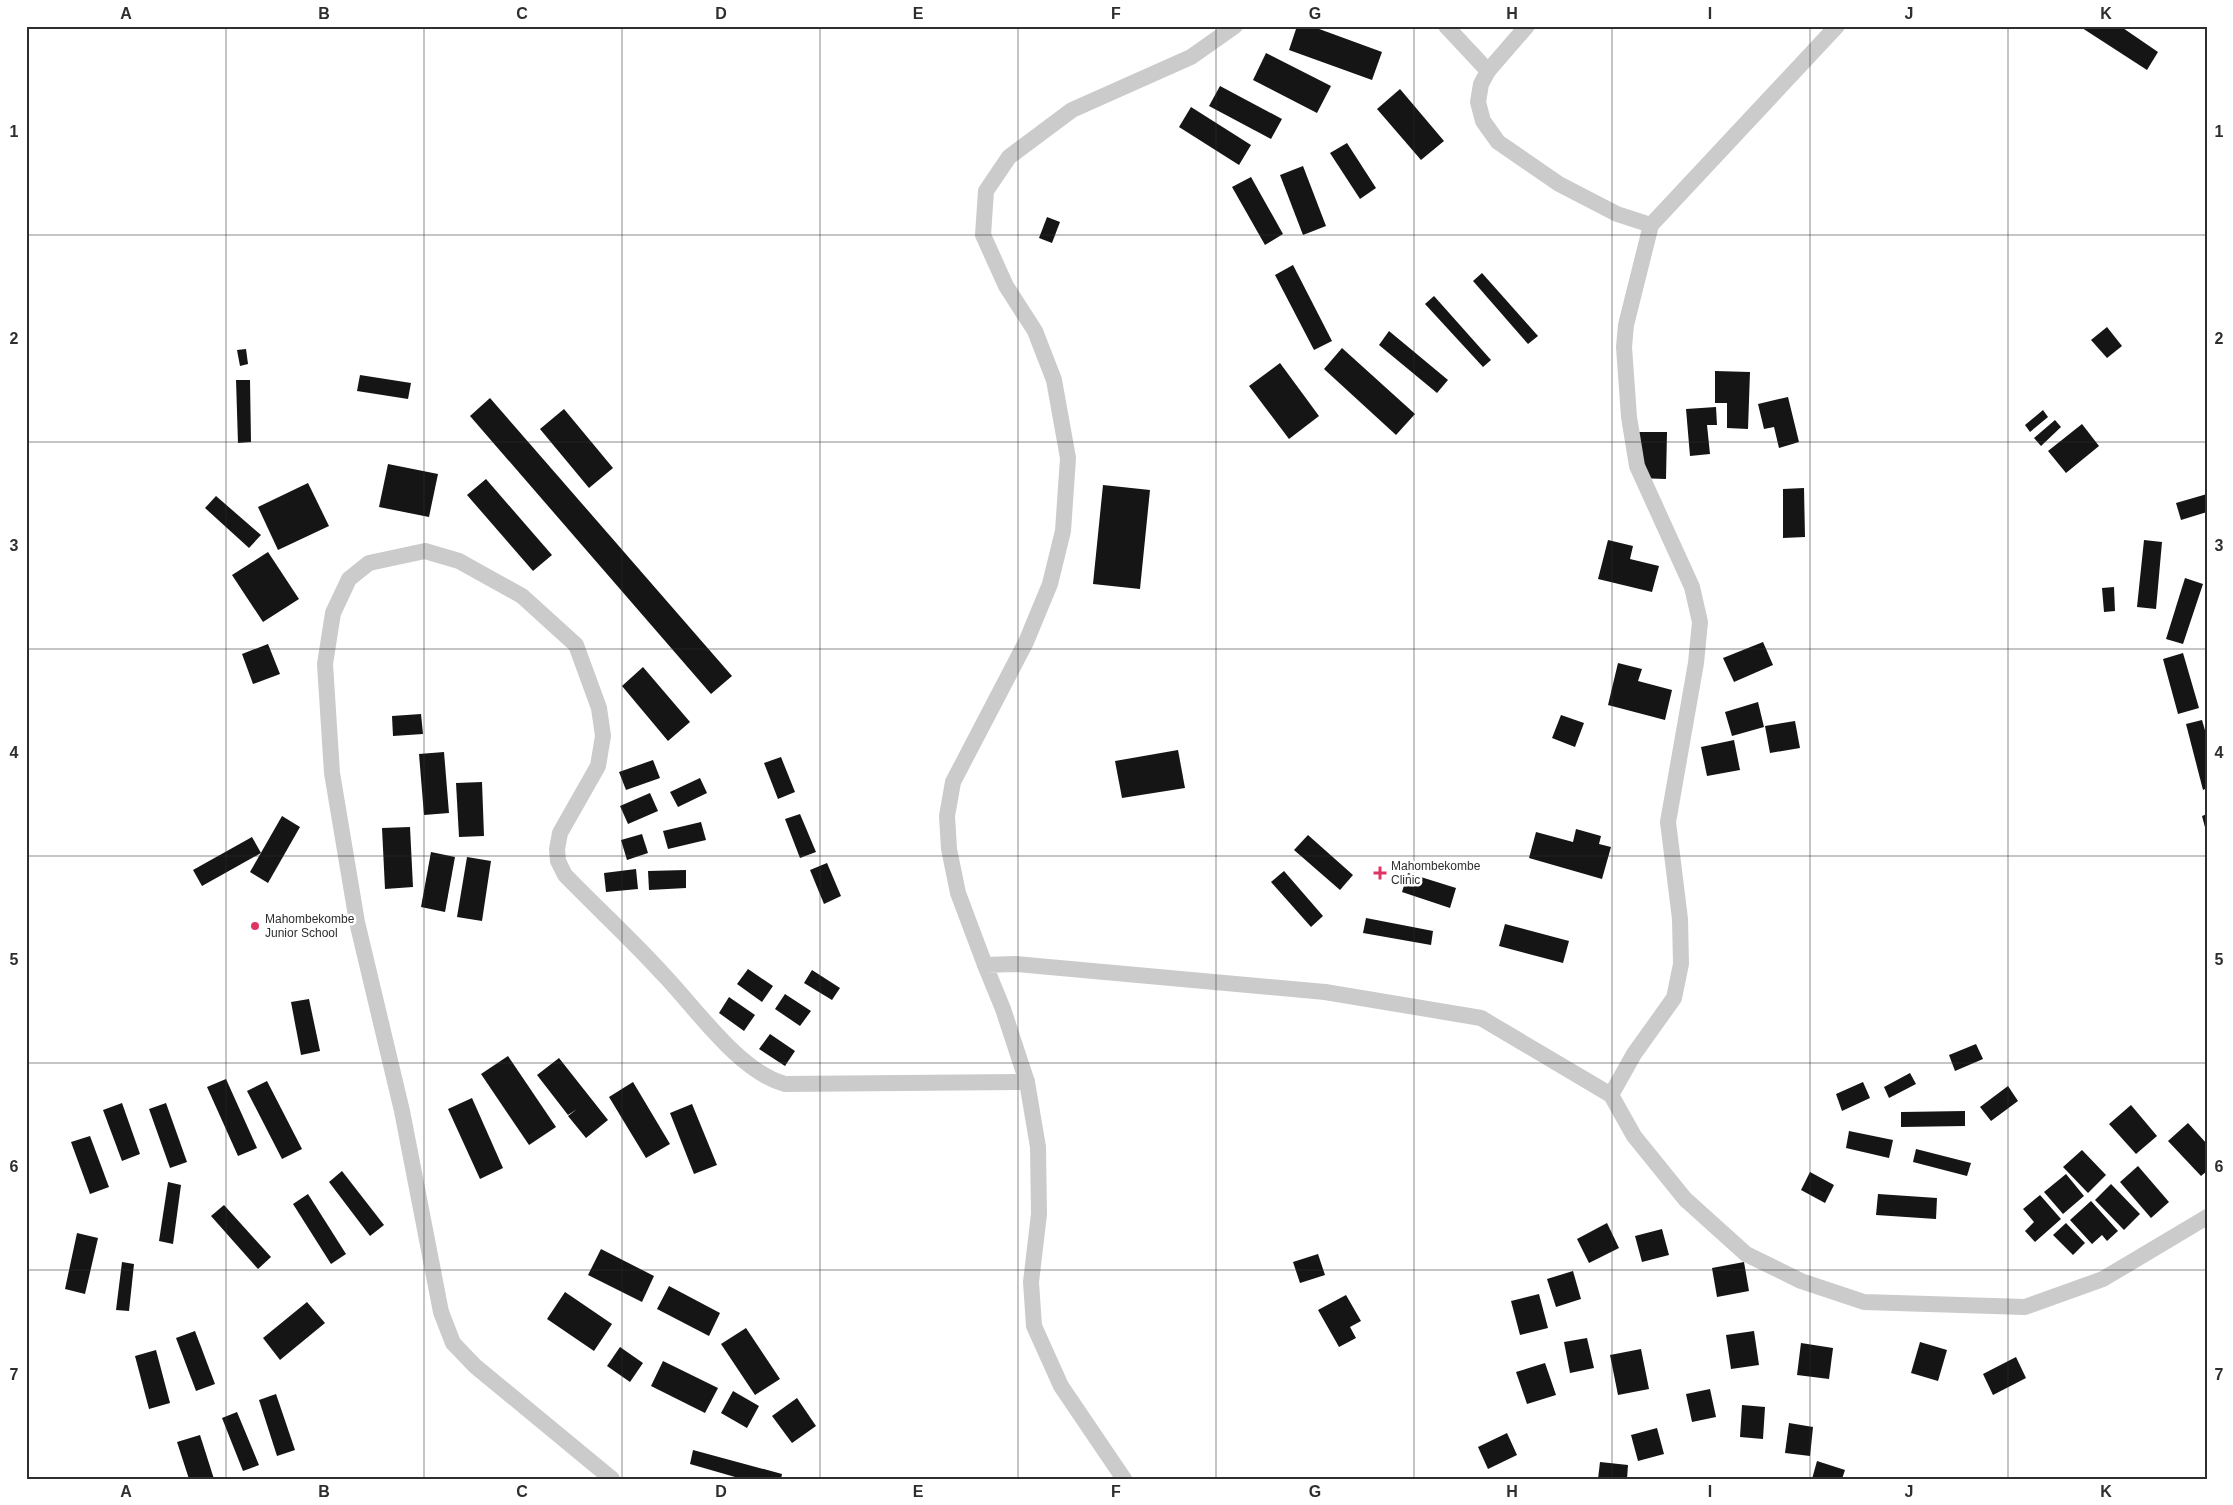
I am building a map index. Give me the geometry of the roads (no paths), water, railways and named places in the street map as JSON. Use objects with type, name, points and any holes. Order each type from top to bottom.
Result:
[{"type":"street","points":[[1124,1479],[1061,1386],[1034,1326],[1031,1282],[1039,1214],[1038,1146],[1027,1082],[1003,1009],[958,893],[949,849],[947,816],[953,782],[1026,642],[1050,584],[1063,531],[1068,458],[1054,380],[1035,331],[1006,286],[983,234],[986,191],[1009,157],[1072,110],[1191,57],[1226,35],[1235,26]]},
{"type":"street","points":[[1446,26],[1488,71]]},
{"type":"street","points":[[1527,26],[1488,71],[1481,84],[1478,102],[1483,121],[1498,142],[1559,184],[1617,214],[1651,225]]},
{"type":"street","points":[[1611,1095],[1634,1054],[1674,998],[1681,964],[1680,919],[1668,822],[1696,664],[1700,622],[1692,587],[1637,466],[1629,417],[1624,346],[1626,325],[1651,225],[1837,26]]},
{"type":"street","points":[[612,1479],[474,1366],[453,1343],[441,1312],[402,1111],[357,922],[332,772],[325,664],[333,613],[349,579],[369,563],[425,551],[458,561],[522,596],[576,646],[599,708],[603,736],[598,766],[560,833],[557,848],[558,861],[565,875],[662,972],[749,1067],[769,1080],[785,1084],[1027,1082]]},
{"type":"street","points":[[985,965],[1015,964],[1325,992],[1481,1018],[1611,1095],[1634,1136],[1685,1199],[1746,1254],[1801,1281],[1864,1302],[2025,1307],[2103,1279],[2207,1217]]},
{"type":"place","name":"Mahombekombe Clinic","points":[[1380,873]]},
{"type":"place","name":"Mahombekombe Junior School","points":[[255,926]]}]
